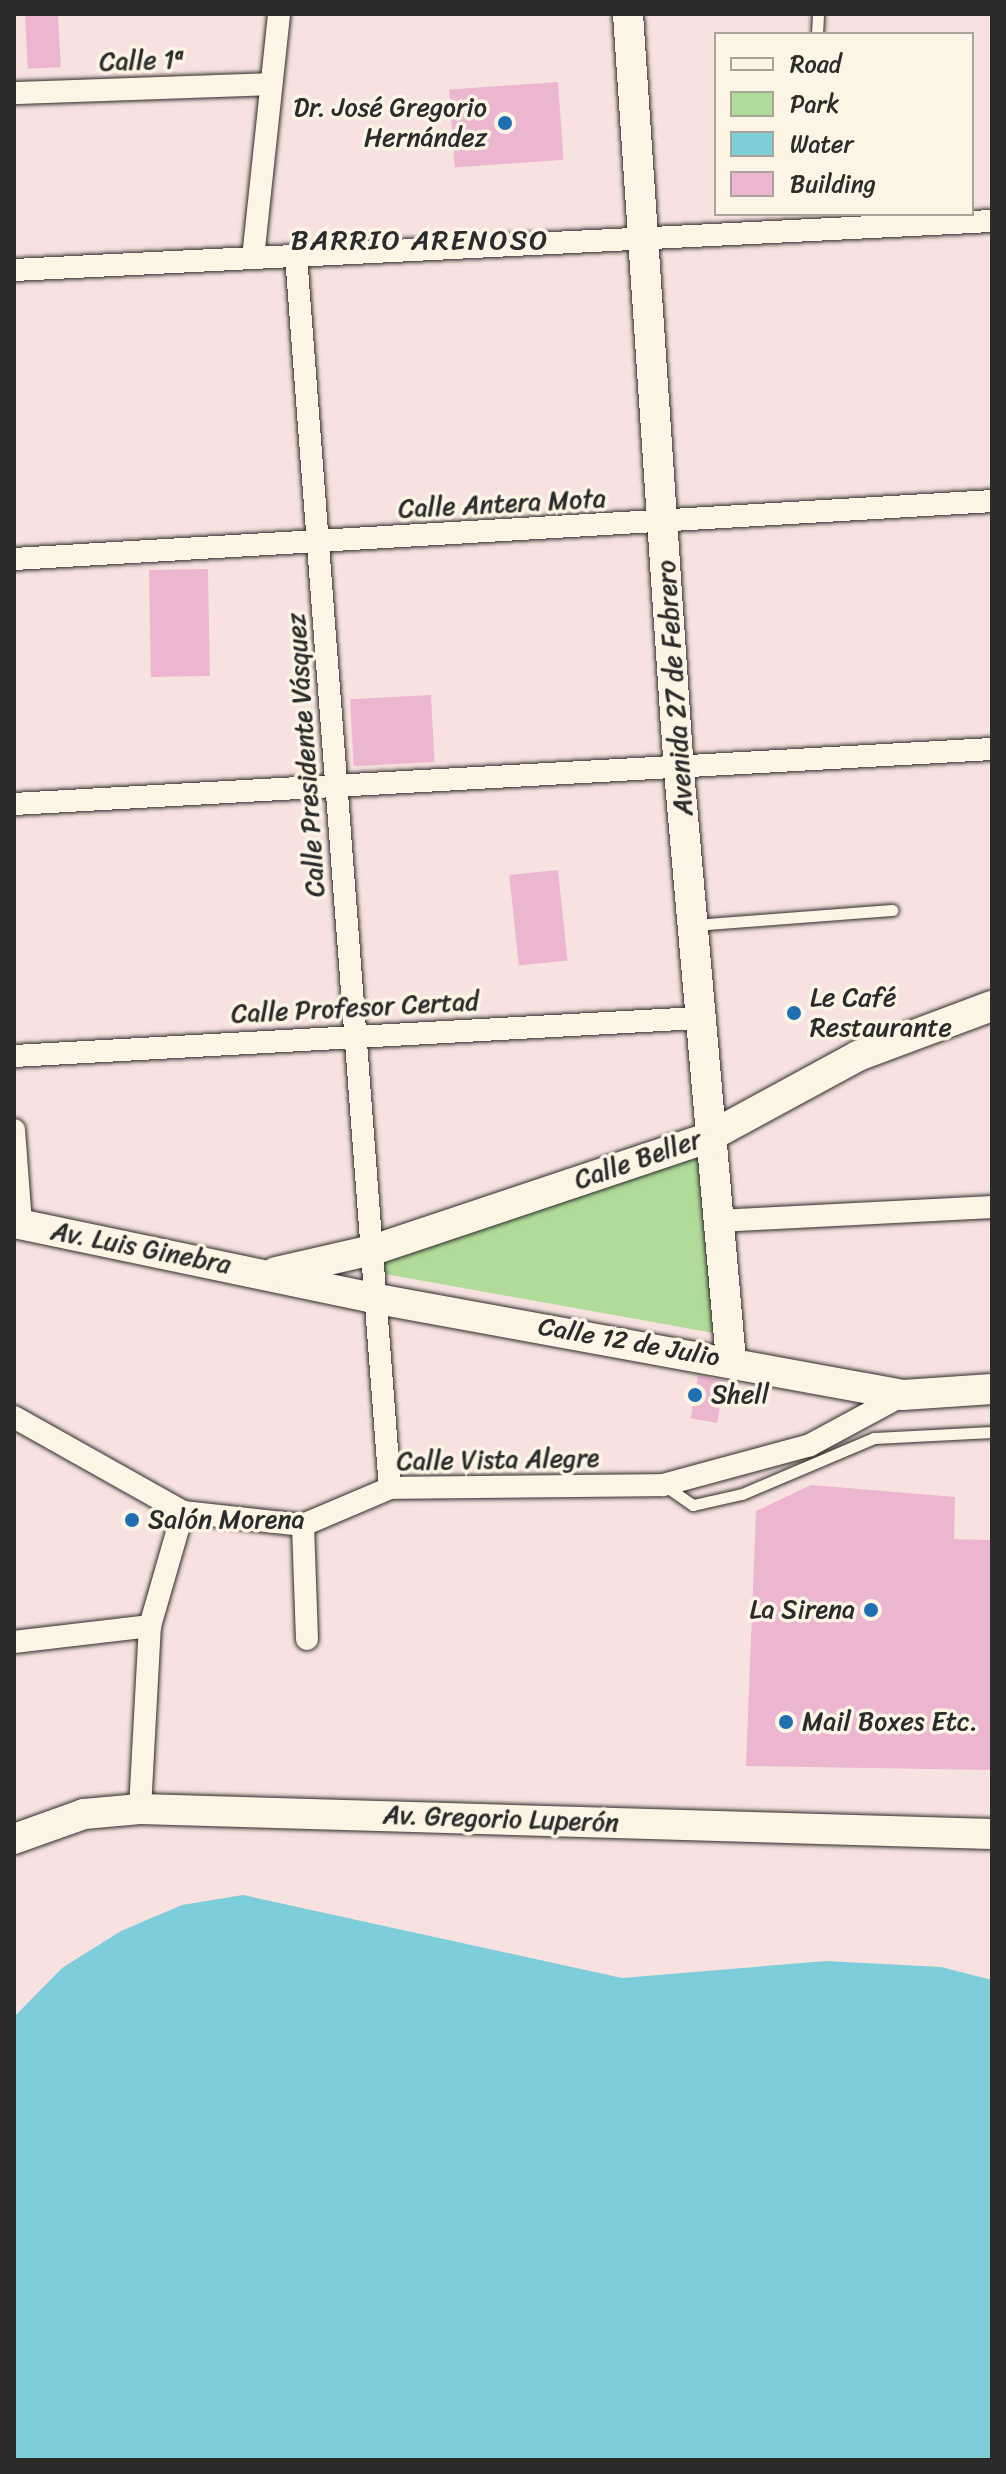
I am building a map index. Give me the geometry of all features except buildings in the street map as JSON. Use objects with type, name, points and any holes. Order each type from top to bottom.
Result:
[{"type":"street","points":[[253,258],[279,14]]},
{"type":"street","name":"Avenida 27 de Febrero","points":[[628,14],[649,240],[679,771],[707,1138],[731,1361]]},
{"type":"street","name":"Calle 1ª","points":[[14,93],[271,84]]},
{"type":"street","points":[[14,270],[992,221]]},
{"type":"street","name":"Calle Presidente Vásquez","points":[[296,256],[373,1250],[372,1298]]},
{"type":"street","name":"Calle Antera Mota","points":[[14,559],[664,523],[992,501]]},
{"type":"street","points":[[14,804],[337,784],[679,771],[992,749]]},
{"type":"street","name":"Calle Beller","points":[[268,1274],[373,1250],[707,1138],[858,1056],[992,1006]]},
{"type":"street","name":"Calle Profesor Certad","points":[[14,1056],[699,1018]]},
{"type":"street","points":[[14,1130],[17,1223]]},
{"type":"street","points":[[718,1221],[992,1207]]},
{"type":"street","name":"Av. Luis Ginebra","points":[[17,1223],[268,1274]]},
{"type":"street","name":"Calle 12 de Julio","points":[[268,1274],[372,1298],[731,1361],[903,1395],[992,1389]]},
{"type":"street","points":[[372,1298],[390,1488]]},
{"type":"street","name":"Calle Vista Alegre","points":[[14,1417],[183,1512],[303,1525],[390,1488],[663,1485],[810,1445],[903,1395]]},
{"type":"street","points":[[140,1809],[150,1626],[183,1512]]},
{"type":"street","points":[[303,1525],[307,1639]]},
{"type":"street","points":[[14,1642],[150,1626]]},
{"type":"street","name":"Av. Gregorio Luperón","points":[[14,1839],[84,1814],[140,1809],[992,1834]]},
{"type":"lane","points":[[692,925],[892,910]]},
{"type":"lane","points":[[663,1485],[693,1505],[742,1494],[874,1438],[992,1432]]},
{"type":"green space","points":[[698,1148],[714,1333],[324,1263]]},
{"type":"water","points":[[243,1895],[622,1978],[826,1961],[941,1967],[992,1980],[992,2460],[14,2460],[14,2017],[62,1968],[121,1931],[182,1905]]},
{"type":"place","name":"Dr. José Gregorio Hernández","points":[[505,123]]},
{"type":"place","name":"Le Café Restaurante","points":[[794,1013]]},
{"type":"place","name":"Shell","points":[[695,1395]]},
{"type":"place","name":"Salón Morena","points":[[132,1520]]},
{"type":"place","name":"La Sirena","points":[[871,1610]]},
{"type":"place","name":"Mail Boxes Etc.","points":[[786,1722]]},
{"type":"district","name":"BARRIO ARENOSO","points":[[420,240]]}]
